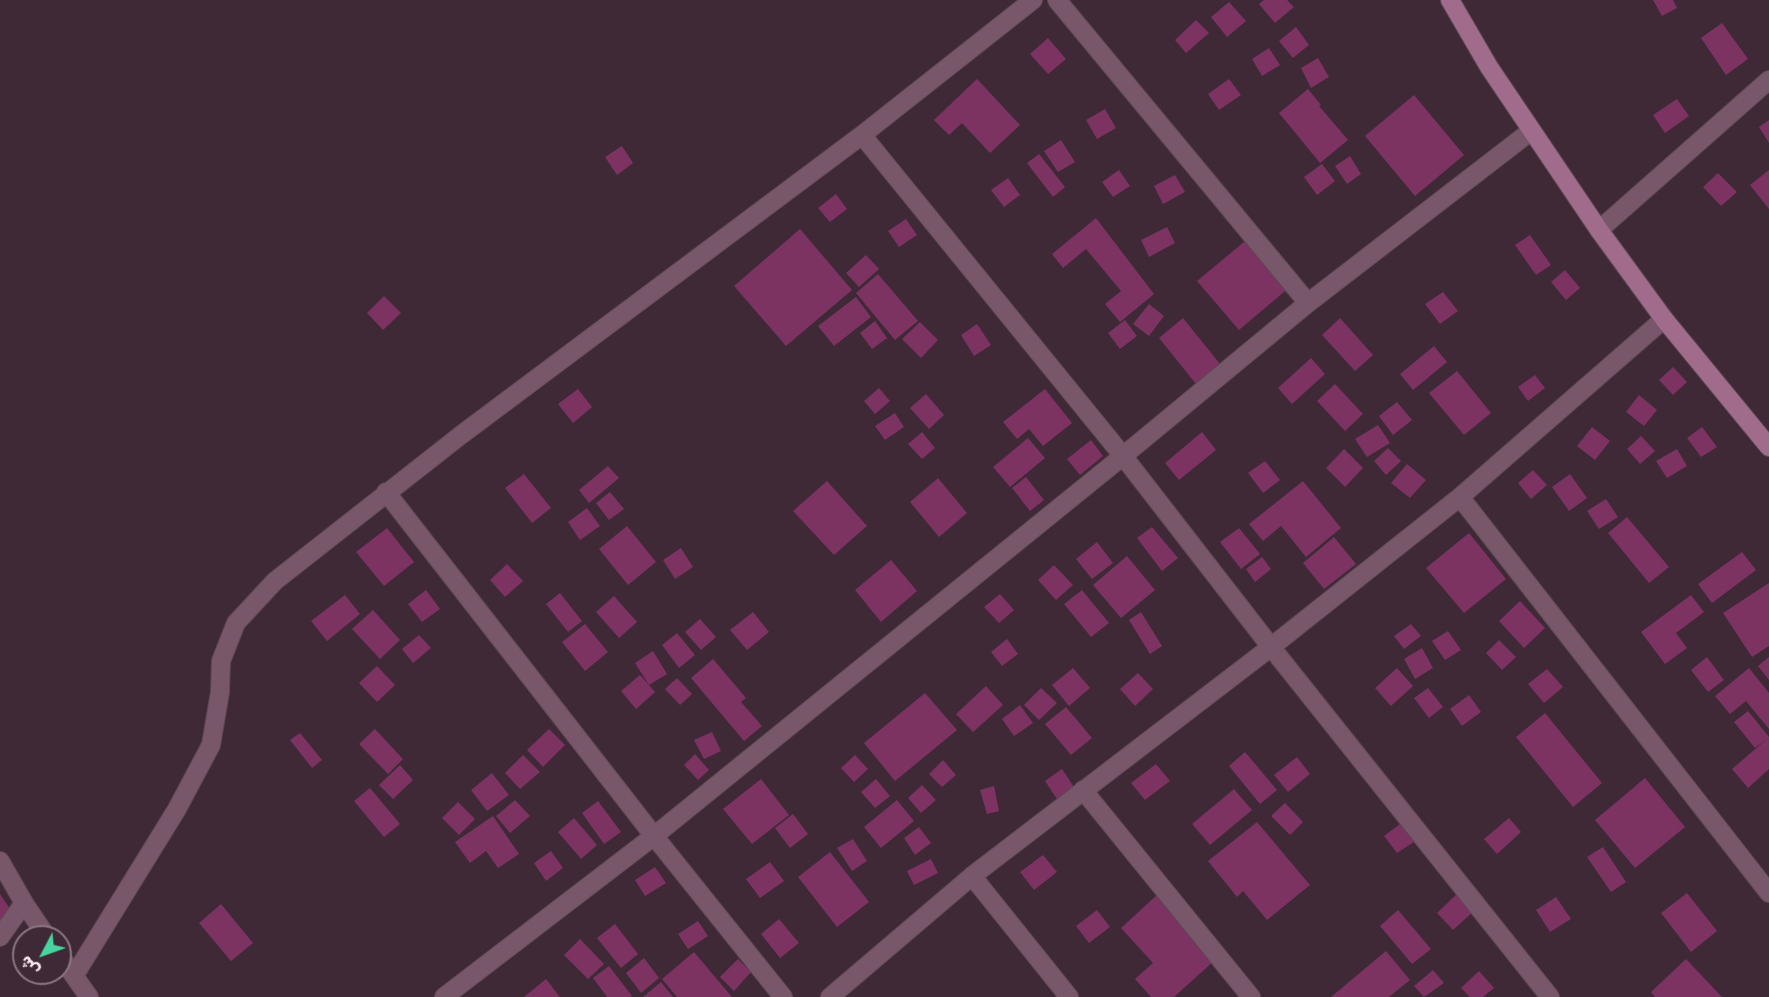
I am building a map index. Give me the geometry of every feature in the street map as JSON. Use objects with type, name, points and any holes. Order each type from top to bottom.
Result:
[{"type":"street","points":[[74,976],[177,809],[211,745],[220,692],[221,661],[236,623],[274,581],[386,492],[862,135],[1034,0]]},
{"type":"street","points":[[1057,0],[1308,303]]},
{"type":"street","points":[[1450,0],[1531,131],[1599,230],[1664,319],[1769,447]]},
{"type":"street","points":[[1599,230],[1769,80]]},
{"type":"street","points":[[444,997],[654,836],[1308,303],[1531,131]]},
{"type":"street","points":[[862,135],[1123,456],[1271,647],[1550,997]]},
{"type":"street","points":[[830,997],[972,876],[1271,647],[1460,497],[1664,319]]},
{"type":"street","points":[[386,492],[654,836],[783,997]]},
{"type":"street","points":[[1460,497],[1769,893]]},
{"type":"street","points":[[1083,790],[1251,997]]},
{"type":"street","points":[[0,861],[39,925]]},
{"type":"street","points":[[972,876],[1069,997]]},
{"type":"street","points":[[0,937],[24,903]]},
{"type":"street","points":[[72,973],[89,997]]},
{"type":"building","points":[[1264,0],[1287,0],[1294,7],[1275,23],[1259,4]]},
{"type":"building","points":[[1653,0],[1673,0],[1677,8],[1662,16]]},
{"type":"building","points":[[1229,2],[1246,21],[1227,37],[1211,17]]},
{"type":"building","points":[[1196,20],[1209,33],[1186,53],[1175,40]]},
{"type":"building","points":[[1722,23],[1748,59],[1726,75],[1701,38]]},
{"type":"building","points":[[1296,27],[1309,45],[1293,58],[1279,41]]},
{"type":"building","points":[[1048,38],[1066,59],[1048,74],[1030,54]]},
{"type":"building","points":[[1269,48],[1280,65],[1262,76],[1252,59]]},
{"type":"building","points":[[1318,58],[1329,77],[1311,88],[1301,68]]},
{"type":"building","points":[[977,79],[1020,125],[990,153],[962,123],[949,135],[934,120]]},
{"type":"building","points":[[1229,79],[1241,95],[1219,110],[1208,94]]},
{"type":"building","points":[[1308,89],[1321,105],[1319,106],[1348,140],[1320,163],[1279,113]]},
{"type":"building","points":[[1414,95],[1464,155],[1415,196],[1365,136]]},
{"type":"building","points":[[1677,99],[1689,116],[1665,133],[1653,115]]},
{"type":"building","points":[[1105,109],[1116,128],[1097,139],[1086,120]]},
{"type":"building","points":[[1769,120],[1769,143],[1759,127]]},
{"type":"building","points":[[1061,140],[1075,162],[1058,172],[1044,151]]},
{"type":"building","points":[[622,146],[633,163],[617,175],[605,157]]},
{"type":"building","points":[[1039,154],[1065,187],[1053,197],[1027,163]]},
{"type":"building","points":[[1350,156],[1361,174],[1347,184],[1335,166]]},
{"type":"building","points":[[1322,164],[1335,181],[1317,195],[1304,177]]},
{"type":"building","points":[[1119,170],[1130,186],[1113,197],[1102,182]]},
{"type":"building","points":[[1769,170],[1769,209],[1750,185]]},
{"type":"building","points":[[1718,173],[1737,192],[1721,206],[1703,187]]},
{"type":"building","points":[[1175,175],[1185,192],[1163,204],[1154,186]]},
{"type":"building","points":[[1008,178],[1020,195],[1004,207],[991,190]]},
{"type":"building","points":[[836,194],[847,209],[830,222],[818,208]]},
{"type":"building","points":[[1096,218],[1154,294],[1120,322],[1105,304],[1121,291],[1086,249],[1063,268],[1052,254]]},
{"type":"building","points":[[906,219],[917,235],[899,247],[888,231]]},
{"type":"building","points":[[1167,227],[1175,243],[1149,257],[1141,240]]},
{"type":"building","points":[[800,229],[852,290],[786,346],[734,286]]},
{"type":"building","points":[[1530,235],[1551,265],[1536,275],[1515,245]]},
{"type":"building","points":[[1250,237],[1291,286],[1239,330],[1197,281]]},
{"type":"building","points":[[866,255],[879,269],[859,287],[846,273]]},
{"type":"building","points":[[1565,270],[1580,288],[1566,300],[1551,282]]},
{"type":"building","points":[[878,274],[918,321],[895,340],[856,293]]},
{"type":"building","points":[[1443,292],[1458,311],[1440,324],[1425,304]]},
{"type":"building","points":[[384,296],[401,313],[383,330],[367,313]]},
{"type":"building","points":[[856,297],[871,317],[834,346],[818,326]]},
{"type":"building","points":[[1149,304],[1164,316],[1149,336],[1133,324]]},
{"type":"building","points":[[1183,318],[1220,364],[1196,384],[1159,338]]},
{"type":"building","points":[[1340,318],[1373,355],[1355,371],[1322,335]]},
{"type":"building","points":[[1125,320],[1137,336],[1120,349],[1108,333]]},
{"type":"building","points":[[875,321],[887,338],[872,349],[860,333]]},
{"type":"building","points":[[920,322],[938,340],[921,358],[902,339]]},
{"type":"building","points":[[977,324],[991,345],[974,356],[961,335]]},
{"type":"building","points":[[1434,346],[1447,362],[1413,390],[1400,374]]},
{"type":"building","points":[[1311,358],[1325,374],[1292,404],[1278,388]]},
{"type":"building","points":[[1673,367],[1687,382],[1673,395],[1659,380]]},
{"type":"building","points":[[1457,371],[1491,413],[1464,435],[1429,393]]},
{"type":"building","points":[[1535,375],[1545,388],[1528,401],[1518,387]]},
{"type":"building","points":[[1335,384],[1363,414],[1345,431],[1317,401]]},
{"type":"building","points":[[879,388],[890,401],[875,414],[864,401]]},
{"type":"building","points":[[578,389],[592,407],[573,423],[558,404]]},
{"type":"building","points":[[1045,389],[1072,423],[1043,446],[1029,429],[1017,439],[1003,422]]},
{"type":"building","points":[[926,394],[944,415],[929,429],[910,408]]},
{"type":"building","points":[[1639,395],[1657,410],[1644,426],[1626,412]]},
{"type":"building","points":[[1397,402],[1412,420],[1393,435],[1379,416]]},
{"type":"building","points":[[895,413],[904,427],[885,440],[875,426]]},
{"type":"building","points":[[1378,425],[1390,443],[1367,457],[1355,439]]},
{"type":"building","points":[[1592,427],[1610,441],[1595,460],[1577,446]]},
{"type":"building","points":[[1702,427],[1717,447],[1701,457],[1687,438]]},
{"type":"building","points":[[922,432],[935,448],[922,459],[908,444]]},
{"type":"building","points":[[1202,432],[1216,450],[1179,480],[1165,463]]},
{"type":"building","points":[[1641,436],[1655,451],[1640,464],[1627,449]]},
{"type":"building","points":[[1028,438],[1045,458],[1010,487],[993,467]]},
{"type":"building","points":[[1091,440],[1103,456],[1080,475],[1067,459]]},
{"type":"building","points":[[1388,448],[1401,461],[1386,475],[1374,461]]},
{"type":"building","points":[[1344,449],[1363,468],[1345,487],[1326,468]]},
{"type":"building","points":[[1677,449],[1687,466],[1667,478],[1656,461]]},
{"type":"building","points":[[1265,461],[1280,480],[1263,493],[1248,473]]},
{"type":"building","points":[[1407,464],[1426,480],[1410,498],[1391,483]]},
{"type":"building","points":[[608,466],[619,478],[589,503],[579,490]]},
{"type":"building","points":[[1533,470],[1547,485],[1531,499],[1518,483]]},
{"type":"building","points":[[524,474],[551,508],[532,523],[505,488]]},
{"type":"building","points":[[1570,474],[1587,498],[1569,511],[1552,487]]},
{"type":"building","points":[[1026,477],[1044,500],[1030,511],[1012,488]]},
{"type":"building","points":[[938,478],[967,513],[939,537],[910,502]]},
{"type":"building","points":[[827,481],[867,526],[834,555],[793,511]]},
{"type":"building","points":[[1303,481],[1341,528],[1306,557],[1281,526],[1263,541],[1249,524]]},
{"type":"building","points":[[610,492],[624,509],[609,520],[596,503]]},
{"type":"building","points":[[1606,499],[1618,517],[1599,529],[1587,511]]},
{"type":"building","points":[[587,508],[600,526],[580,540],[568,522]]},
{"type":"building","points":[[1627,517],[1669,567],[1649,583],[1608,533]]},
{"type":"building","points":[[627,526],[656,562],[628,585],[599,549]]},
{"type":"building","points":[[1152,527],[1178,558],[1162,571],[1137,538]]},
{"type":"building","points":[[387,528],[414,562],[384,586],[356,552]]},
{"type":"building","points":[[1239,528],[1260,554],[1241,569],[1220,542]]},
{"type":"building","points":[[1469,533],[1506,579],[1464,613],[1426,568]]},
{"type":"building","points":[[1334,537],[1356,564],[1324,589],[1303,563]]},
{"type":"building","points":[[1097,542],[1113,563],[1092,579],[1076,559]]},
{"type":"building","points":[[681,548],[693,567],[675,579],[663,560]]},
{"type":"building","points":[[1742,552],[1756,570],[1712,603],[1698,584]]},
{"type":"building","points":[[1127,556],[1155,590],[1121,618],[1093,585]]},
{"type":"building","points":[[1262,557],[1271,569],[1255,582],[1246,569]]},
{"type":"building","points":[[891,560],[917,591],[881,622],[855,590]]},
{"type":"building","points":[[507,564],[523,581],[505,597],[490,580]]},
{"type":"building","points":[[1054,565],[1073,585],[1056,600],[1038,580]]},
{"type":"building","points":[[1769,583],[1769,646],[1752,657],[1723,613]]},
{"type":"building","points":[[426,590],[440,609],[422,622],[408,604]]},
{"type":"building","points":[[1082,590],[1109,623],[1091,637],[1064,604]]},
{"type":"building","points":[[560,593],[582,621],[568,632],[546,604]]},
{"type":"building","points":[[1000,594],[1014,610],[999,623],[984,607]]},
{"type":"building","points":[[345,595],[360,614],[327,641],[311,621]]},
{"type":"building","points":[[1691,595],[1704,612],[1676,633],[1687,648],[1665,664],[1641,632]]},
{"type":"building","points":[[614,596],[637,622],[619,638],[596,612]]},
{"type":"building","points":[[1520,601],[1545,628],[1524,648],[1499,621]]},
{"type":"building","points":[[373,610],[400,640],[380,659],[352,629]]},
{"type":"building","points":[[753,612],[769,632],[747,650],[730,630]]},
{"type":"building","points":[[1141,612],[1162,646],[1150,654],[1129,620]]},
{"type":"building","points":[[700,619],[716,637],[701,650],[685,632]]},
{"type":"building","points":[[585,624],[608,652],[585,671],[562,642]]},
{"type":"building","points":[[1411,624],[1421,636],[1404,649],[1394,636]]},
{"type":"building","points":[[1448,631],[1461,650],[1445,660],[1432,641]]},
{"type":"building","points":[[677,633],[695,655],[679,668],[662,645]]},
{"type":"building","points":[[419,635],[431,648],[413,663],[402,649]]},
{"type":"building","points":[[1007,639],[1018,654],[1002,666],[991,652]]},
{"type":"building","points":[[1499,640],[1516,657],[1502,670],[1486,653]]},
{"type":"building","points":[[1422,648],[1433,668],[1415,679],[1404,659]]},
{"type":"building","points":[[653,651],[667,674],[649,685],[635,663]]},
{"type":"building","points":[[1707,657],[1724,680],[1708,692],[1691,670]]},
{"type":"building","points":[[1769,657],[1769,680],[1758,666]]},
{"type":"building","points":[[713,659],[746,698],[741,702],[762,726],[744,741],[691,678]]},
{"type":"building","points":[[377,666],[395,685],[377,702],[359,683]]},
{"type":"building","points":[[1073,668],[1090,688],[1069,706],[1052,685]]},
{"type":"building","points":[[1397,668],[1413,686],[1391,706],[1375,688]]},
{"type":"building","points":[[1749,668],[1769,693],[1769,729],[1746,701],[1730,714],[1715,696]]},
{"type":"building","points":[[1547,669],[1563,687],[1544,703],[1528,684]]},
{"type":"building","points":[[1138,673],[1153,689],[1135,706],[1120,689]]},
{"type":"building","points":[[640,675],[655,692],[636,709],[621,691]]},
{"type":"building","points":[[677,678],[692,694],[680,705],[665,689]]},
{"type":"building","points":[[986,686],[1003,705],[973,732],[956,714]]},
{"type":"building","points":[[1041,688],[1057,703],[1039,720],[1024,705]]},
{"type":"building","points":[[1428,688],[1443,707],[1429,718],[1414,698]]},
{"type":"building","points":[[925,693],[957,730],[895,781],[864,743]]},
{"type":"building","points":[[1469,695],[1481,712],[1462,726],[1450,709]]},
{"type":"building","points":[[1020,705],[1033,723],[1014,736],[1002,719]]},
{"type":"building","points":[[1066,707],[1092,738],[1071,755],[1045,724]]},
{"type":"building","points":[[1748,711],[1769,737],[1769,769],[1748,788],[1732,769],[1767,739],[1755,748],[1734,722]]},
{"type":"building","points":[[1545,713],[1602,783],[1573,807],[1516,737]]},
{"type":"building","points":[[375,729],[403,759],[388,774],[359,744]]},
{"type":"building","points":[[549,729],[565,745],[543,767],[527,750]]},
{"type":"building","points":[[712,732],[721,751],[704,759],[694,740]]},
{"type":"building","points":[[300,733],[322,760],[312,768],[290,740]]},
{"type":"building","points":[[1245,752],[1277,790],[1260,804],[1229,766]]},
{"type":"building","points":[[695,754],[709,770],[698,780],[684,765]]},
{"type":"building","points":[[523,755],[540,772],[520,789],[505,773]]},
{"type":"building","points":[[855,755],[868,769],[854,782],[841,768]]},
{"type":"building","points":[[1297,757],[1310,774],[1288,792],[1274,775]]},
{"type":"building","points":[[943,760],[956,775],[942,787],[929,774]]},
{"type":"building","points":[[1156,764],[1170,781],[1145,800],[1131,783]]},
{"type":"building","points":[[400,765],[413,780],[393,799],[379,785]]},
{"type":"building","points":[[1062,769],[1074,787],[1057,799],[1045,781]]},
{"type":"building","points":[[492,773],[509,795],[487,811],[471,790]]},
{"type":"building","points":[[1645,778],[1685,827],[1635,868],[1595,820]]},
{"type":"building","points":[[761,779],[789,815],[752,844],[723,809]]},
{"type":"building","points":[[876,779],[890,796],[875,808],[861,792]]},
{"type":"building","points":[[922,785],[936,800],[921,813],[908,798]]},
{"type":"building","points":[[994,786],[999,811],[987,814],[980,790]]},
{"type":"building","points":[[370,788],[400,824],[384,837],[354,801]]},
{"type":"building","points":[[1234,789],[1252,810],[1210,845],[1192,824]]},
{"type":"building","points":[[515,800],[530,816],[510,833],[496,816]]},
{"type":"building","points":[[897,800],[914,821],[881,848],[864,827]]},
{"type":"building","points":[[598,801],[621,832],[604,844],[582,813]]},
{"type":"building","points":[[458,802],[475,819],[459,835],[442,818]]},
{"type":"building","points":[[1285,803],[1303,822],[1290,835],[1271,816]]},
{"type":"building","points":[[793,814],[808,834],[790,848],[775,828]]},
{"type":"building","points":[[493,816],[519,854],[498,868],[486,851],[470,863],[455,842]]},
{"type":"building","points":[[574,818],[597,845],[581,859],[558,832]]},
{"type":"building","points":[[1509,818],[1521,832],[1497,854],[1484,839]]},
{"type":"building","points":[[1257,822],[1310,885],[1267,920],[1243,891],[1237,897],[1208,861]]},
{"type":"building","points":[[1400,824],[1414,842],[1397,853],[1384,836]]},
{"type":"building","points":[[919,827],[931,843],[915,855],[904,838]]},
{"type":"building","points":[[853,839],[867,861],[852,871],[837,848]]},
{"type":"building","points":[[1603,847],[1626,882],[1611,892],[1587,857]]},
{"type":"building","points":[[551,851],[563,868],[546,881],[534,863]]},
{"type":"building","points":[[830,852],[869,902],[837,927],[798,877]]},
{"type":"building","points":[[1043,855],[1057,872],[1034,890],[1020,872]]},
{"type":"building","points":[[931,859],[938,873],[914,885],[907,871]]},
{"type":"building","points":[[770,862],[784,881],[760,898],[746,879]]},
{"type":"building","points":[[655,867],[666,883],[645,896],[635,880]]},
{"type":"building","points":[[1460,891],[1476,909],[1453,930],[1437,913]]},
{"type":"building","points":[[1687,893],[1717,931],[1691,952],[1661,913]]},
{"type":"building","points":[[0,894],[14,915],[2,923],[0,921]]},
{"type":"building","points":[[1157,895],[1215,960],[1174,997],[1151,997],[1135,979],[1153,963],[1121,928]]},
{"type":"building","points":[[1556,897],[1571,919],[1550,932],[1536,910]]},
{"type":"building","points":[[221,904],[253,943],[231,961],[199,923]]},
{"type":"building","points":[[1097,910],[1110,927],[1089,943],[1076,926]]},
{"type":"building","points":[[1398,910],[1431,949],[1412,964],[1380,926]]},
{"type":"building","points":[[779,919],[799,943],[780,958],[761,934]]},
{"type":"building","points":[[698,921],[708,936],[688,949],[678,934]]},
{"type":"building","points":[[615,924],[638,954],[621,968],[597,938]]},
{"type":"building","points":[[580,939],[604,964],[588,979],[564,955]]},
{"type":"building","points":[[1386,951],[1410,980],[1389,997],[1331,997]]},
{"type":"building","points":[[694,952],[732,997],[677,997],[662,979]]},
{"type":"building","points":[[644,958],[659,978],[641,993],[626,973]]},
{"type":"building","points":[[738,959],[751,972],[734,991],[720,977]]},
{"type":"building","points":[[1686,959],[1722,997],[1655,997],[1651,992]]},
{"type":"building","points":[[609,966],[632,996],[607,997],[593,978]]},
{"type":"building","points":[[1433,970],[1444,983],[1424,997],[1414,986]]},
{"type":"building","points":[[1479,971],[1494,988],[1483,997],[1470,997],[1461,988]]},
{"type":"building","points":[[546,979],[560,997],[524,997]]},
{"type":"building","points":[[661,982],[673,997],[643,997]]}]
